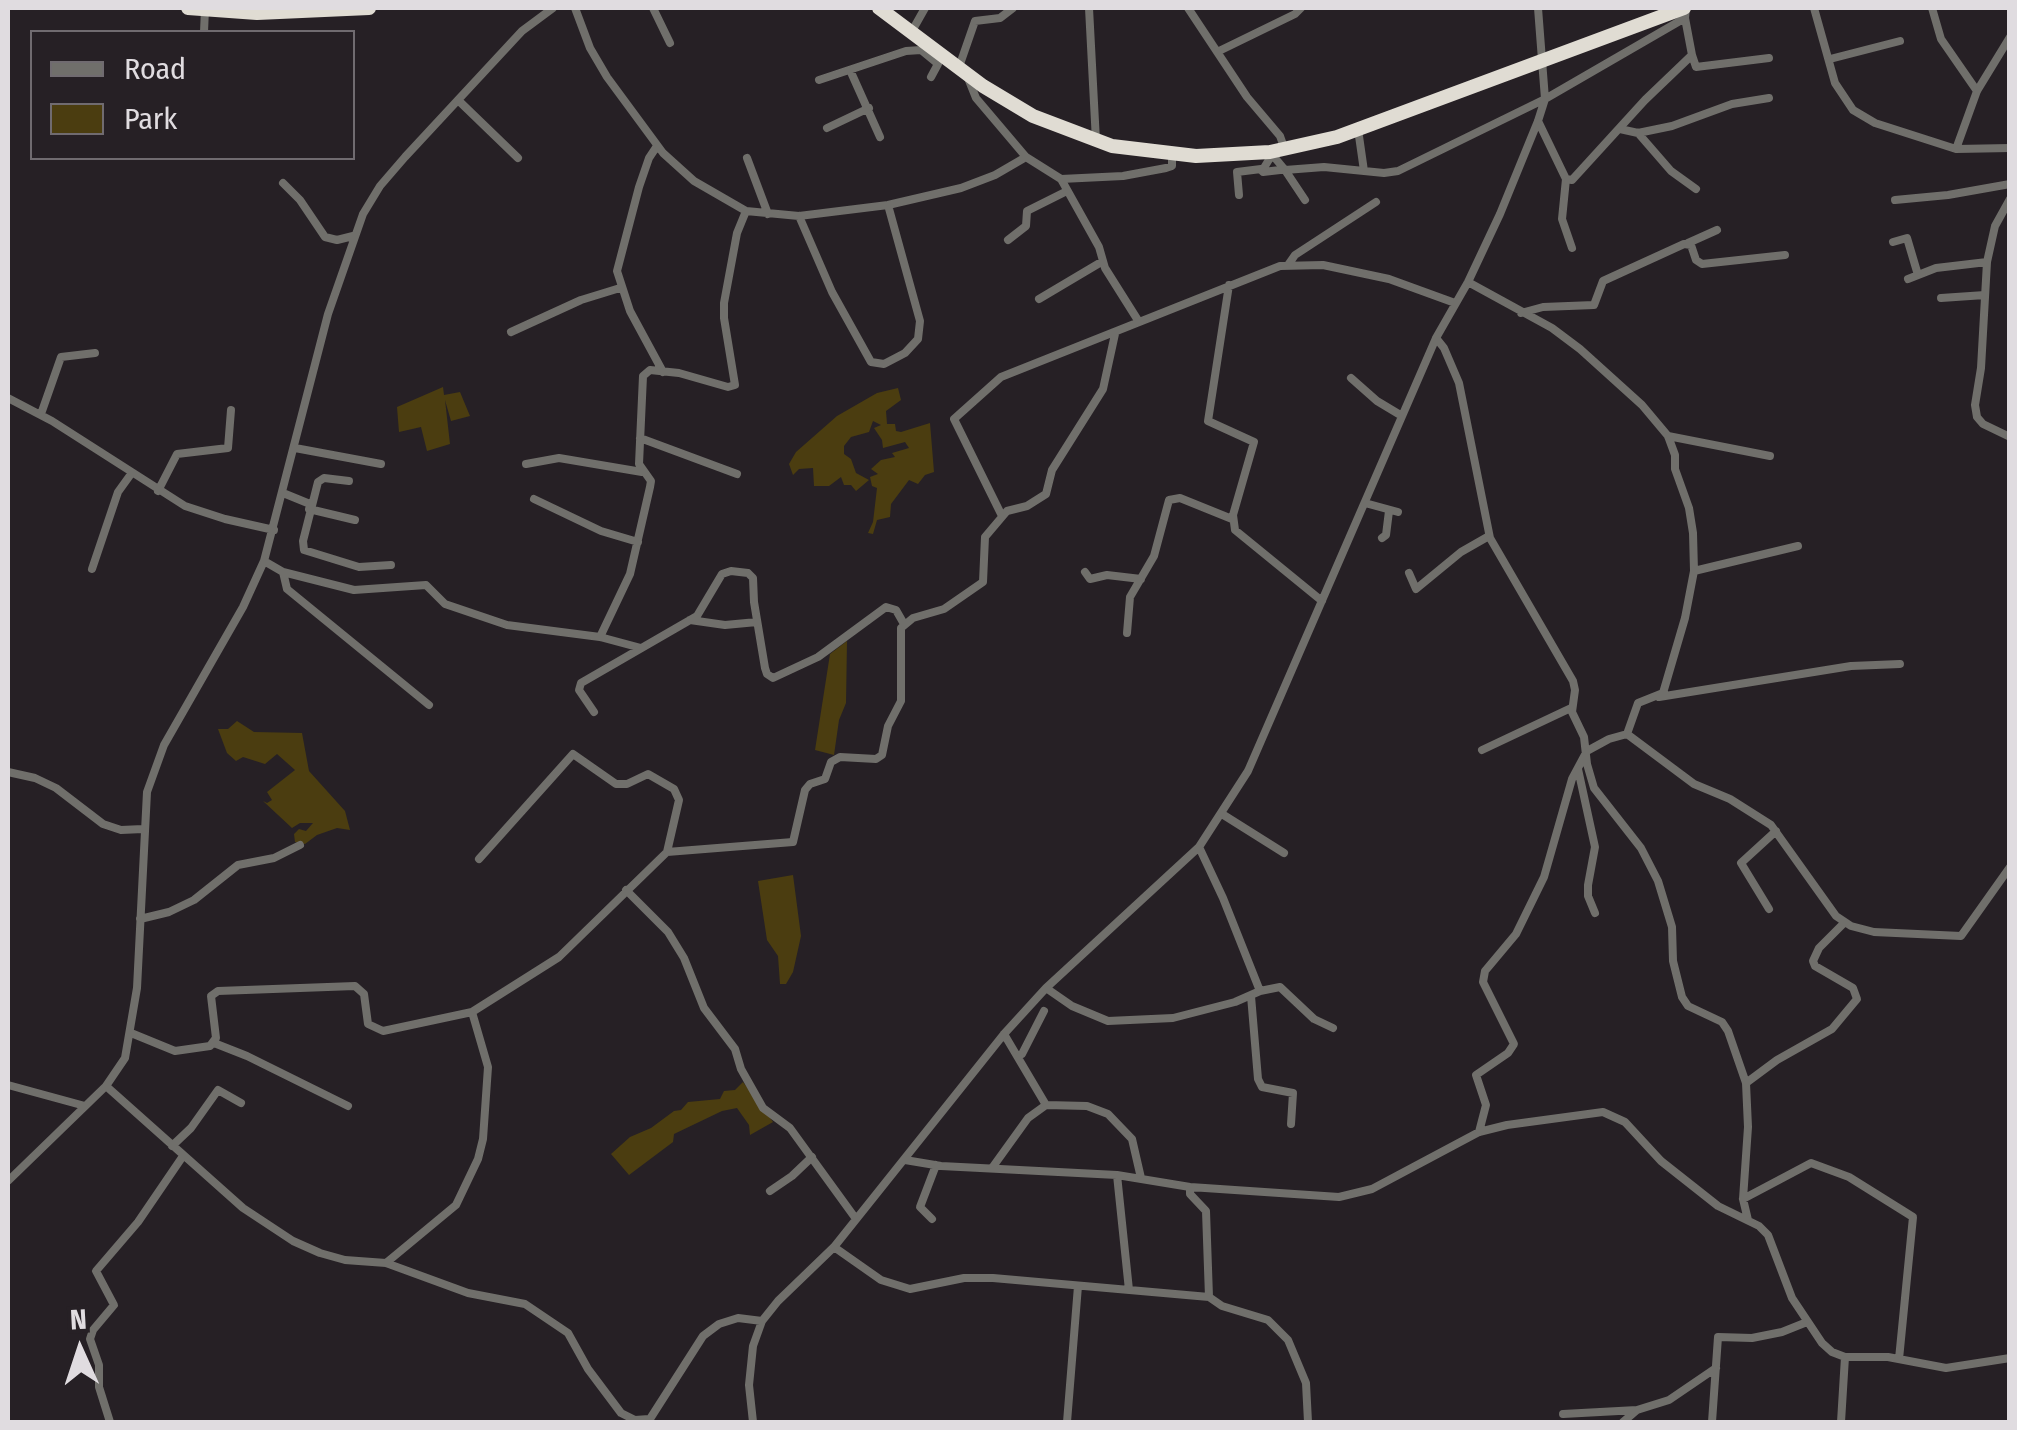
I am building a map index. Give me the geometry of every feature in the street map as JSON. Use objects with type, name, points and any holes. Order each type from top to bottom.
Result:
[{"type":"highway","points":[[188,8],[257,13],[369,8]]},
{"type":"highway","points":[[880,8],[912,30],[925,47],[1034,116],[1096,141],[1172,155],[1220,156],[1277,151],[1358,130],[1652,16],[1685,11]]},
{"type":"street","points":[[8,1181],[106,1086],[125,1058],[131,1033],[147,792],[164,745],[237,618],[264,561],[328,314],[353,236],[380,186],[522,31],[553,8]]},
{"type":"street","points":[[575,8],[590,48],[657,146],[694,180],[746,211],[800,216],[888,205],[961,188],[1026,157]]},
{"type":"street","points":[[653,8],[670,43]]},
{"type":"street","points":[[912,30],[925,8]]},
{"type":"street","points":[[1013,8],[1000,18],[975,21],[963,70],[976,98],[1026,157],[1061,178],[1122,176],[1166,168],[1172,166],[1172,155]]},
{"type":"street","points":[[1089,8],[1096,141]]},
{"type":"street","points":[[1188,8],[1247,97],[1280,136],[1277,151],[1261,169]]},
{"type":"street","points":[[1218,52],[1302,8]]},
{"type":"street","points":[[753,1422],[749,1385],[753,1346],[762,1321],[834,1247],[1004,1034],[1046,988],[1199,847],[1248,772],[1436,338],[1468,282],[1538,121],[1545,98],[1538,8]]},
{"type":"street","points":[[1638,8],[1652,16]]},
{"type":"street","points":[[1814,8],[1835,83],[1852,110],[1876,123],[1956,150],[2010,148]]},
{"type":"street","points":[[1932,8],[1940,39],[1978,91]]},
{"type":"street","points":[[1239,195],[1237,172],[1324,167],[1384,173],[1414,164],[1545,98],[1685,11],[1696,67],[1769,58]]},
{"type":"street","points":[[1956,150],[1978,91],[2010,37]]},
{"type":"street","points":[[1830,59],[1900,41]]},
{"type":"street","points":[[819,80],[925,47],[938,64],[931,77]]},
{"type":"street","points":[[1566,179],[1574,178],[1692,55]]},
{"type":"street","points":[[850,70],[880,136]]},
{"type":"street","points":[[1620,129],[1638,133],[1672,126],[1732,104],[1770,98]]},
{"type":"street","points":[[459,101],[518,158]]},
{"type":"street","points":[[840,138],[832,127],[869,108]]},
{"type":"street","points":[[1538,121],[1566,179],[1562,219],[1572,248]]},
{"type":"street","points":[[1358,130],[1364,172]]},
{"type":"street","points":[[1638,133],[1671,172],[1696,189]]},
{"type":"street","points":[[657,146],[648,158],[619,256],[620,288],[664,372]]},
{"type":"street","points":[[1277,151],[1305,200]]},
{"type":"street","points":[[747,158],[768,214]]},
{"type":"street","points":[[1061,178],[1138,322]]},
{"type":"street","points":[[283,183],[325,237],[336,240],[353,236]]},
{"type":"street","points":[[1894,200],[1948,196],[2010,184]]},
{"type":"street","points":[[1008,240],[1025,228],[1028,211],[1066,191]]},
{"type":"street","points":[[2010,199],[1995,226],[1987,262],[1975,410],[1983,424],[2010,437]]},
{"type":"street","points":[[1288,264],[1295,255],[1376,202]]},
{"type":"street","points":[[800,216],[832,292],[872,362],[884,364],[906,353],[918,339],[920,321],[888,205]]},
{"type":"street","points":[[642,472],[643,376],[650,370],[679,373],[728,388],[735,386],[724,302],[737,232],[746,211]]},
{"type":"street","points":[[1521,313],[1543,307],[1594,305],[1603,281],[1718,230]]},
{"type":"street","points":[[1893,242],[1907,238],[1913,277],[1936,268],[1987,262]]},
{"type":"street","points":[[1688,243],[1702,264],[1785,255]]},
{"type":"street","points":[[1039,299],[1103,261]]},
{"type":"street","points":[[1002,516],[954,418],[1001,377],[1288,264],[1323,265],[1389,279],[1455,303]]},
{"type":"street","points":[[1468,282],[1552,328],[1642,405],[1668,436],[1689,508],[1694,572],[1682,631],[1660,697]]},
{"type":"street","points":[[1229,285],[1208,421],[1254,442],[1232,520],[1241,537],[1322,601]]},
{"type":"street","points":[[511,332],[581,300],[620,288]]},
{"type":"street","points":[[1941,298],[1985,295]]},
{"type":"street","points":[[904,624],[944,608],[983,582],[984,537],[1002,516],[1046,494],[1052,470],[1103,389],[1115,334]]},
{"type":"street","points":[[1436,338],[1459,383],[1490,536],[1573,682],[1571,708],[1588,751],[1586,764],[1594,788],[1640,848],[1666,900],[1676,981],[1682,997],[1688,1006],[1722,1022],[1728,1031],[1746,1083],[1748,1139],[1743,1199],[1748,1220]]},
{"type":"street","points":[[41,414],[60,358],[96,353]]},
{"type":"street","points":[[1352,378],[1377,401],[1402,416]]},
{"type":"street","points":[[8,398],[41,414],[185,506],[274,530]]},
{"type":"street","points":[[158,492],[178,454],[228,448],[231,410]]},
{"type":"street","points":[[1668,436],[1770,456]]},
{"type":"street","points":[[640,438],[738,474]]},
{"type":"street","points":[[296,448],[380,464]]},
{"type":"street","points":[[526,464],[559,458],[642,472],[651,481],[630,574],[600,637]]},
{"type":"street","points":[[92,569],[118,492],[131,474]]},
{"type":"street","points":[[349,481],[321,478],[310,506],[304,550],[359,567],[390,565]]},
{"type":"street","points":[[283,493],[355,520]]},
{"type":"street","points":[[1128,633],[1130,597],[1154,556],[1166,505],[1174,498],[1232,520]]},
{"type":"street","points":[[534,499],[601,531],[638,542]]},
{"type":"street","points":[[1365,503],[1393,512],[1382,538]]},
{"type":"street","points":[[1409,574],[1416,588],[1461,552],[1490,536]]},
{"type":"street","points":[[1694,572],[1798,546]]},
{"type":"street","points":[[264,561],[282,572],[354,590],[426,585],[444,604],[507,625],[600,637],[642,648]]},
{"type":"street","points":[[594,712],[579,690],[581,683],[690,620],[708,600],[722,574],[731,571],[748,573],[753,578],[767,674],[773,678],[818,657],[886,607],[896,610],[904,624],[900,636],[900,701],[888,726],[882,756],[840,757],[831,762],[825,779],[804,790],[794,842],[668,852]]},
{"type":"street","points":[[282,572],[286,589],[429,705]]},
{"type":"street","points":[[1085,572],[1090,579],[1107,575],[1140,579]]},
{"type":"street","points":[[690,620],[725,626],[757,622]]},
{"type":"street","points":[[1479,1132],[1486,1105],[1476,1074],[1508,1053],[1514,1044],[1484,982],[1485,970],[1516,934],[1544,877],[1578,769],[1588,751],[1627,734],[1638,703],[1851,666],[1900,664]]},
{"type":"street","points":[[1482,750],[1571,708]]},
{"type":"street","points":[[1627,734],[1694,784],[1748,809],[1776,831],[1844,923],[1874,932],[1961,936],[2010,867]]},
{"type":"street","points":[[214,1044],[211,996],[218,991],[355,986],[364,994],[368,1024],[383,1031],[472,1012],[494,1001],[559,957],[668,852],[679,800],[674,789],[648,774],[627,784],[616,784],[573,754],[478,860]]},
{"type":"street","points":[[1578,769],[1595,847],[1588,885],[1595,913]]},
{"type":"street","points":[[8,772],[56,788],[104,824],[121,830],[143,829]]},
{"type":"street","points":[[1222,814],[1284,853]]},
{"type":"street","points":[[1770,909],[1741,863],[1776,831]]},
{"type":"street","points":[[140,919],[194,900],[238,865],[256,864],[300,846]]},
{"type":"street","points":[[1199,847],[1224,898],[1256,994],[1258,1079],[1262,1088],[1293,1094],[1290,1124]]},
{"type":"street","points":[[626,890],[668,932],[684,958],[704,1008],[735,1050],[763,1108],[790,1128],[856,1219]]},
{"type":"street","points":[[1746,1083],[1832,1029],[1856,999],[1853,988],[1815,966],[1813,961],[1819,948],[1844,923]]},
{"type":"street","points":[[1046,988],[1072,1006],[1108,1021],[1173,1018],[1280,987],[1314,1019],[1332,1028]]},
{"type":"street","points":[[1017,1056],[1022,1054],[1044,1011]]},
{"type":"street","points":[[386,1263],[456,1205],[478,1159],[488,1067],[472,1012]]},
{"type":"street","points":[[131,1033],[175,1051],[214,1044],[348,1106]]},
{"type":"street","points":[[1004,1034],[1046,1105]]},
{"type":"street","points":[[8,1086],[85,1106]]},
{"type":"street","points":[[106,1086],[243,1208],[297,1243],[345,1260],[386,1263],[483,1297],[525,1304],[568,1333],[622,1414],[635,1420],[648,1421],[703,1336],[719,1324],[738,1318],[762,1321]]},
{"type":"street","points":[[172,1146],[191,1128],[218,1090],[241,1103]]},
{"type":"street","points":[[992,1168],[1028,1118],[1046,1105],[1087,1106],[1108,1114],[1132,1139],[1141,1178]]},
{"type":"street","points":[[905,1160],[1338,1197],[1356,1194],[1479,1132],[1603,1112],[1625,1122],[1661,1161],[1709,1200],[1759,1226],[1774,1244],[1785,1283],[1807,1322],[1832,1352],[1946,1368],[2010,1358]]},
{"type":"street","points":[[110,1422],[98,1383],[100,1365],[90,1338],[113,1309],[114,1301],[96,1270],[138,1222],[183,1156]]},
{"type":"street","points":[[770,1191],[812,1157]]},
{"type":"street","points":[[1743,1199],[1811,1163],[1849,1177],[1913,1217],[1898,1359]]},
{"type":"street","points":[[932,1219],[920,1207],[936,1165]]},
{"type":"street","points":[[1117,1176],[1129,1290]]},
{"type":"street","points":[[1190,1187],[1190,1194],[1206,1212],[1209,1297]]},
{"type":"street","points":[[834,1247],[881,1280],[910,1289],[978,1278],[1209,1297],[1222,1306],[1268,1320],[1288,1340],[1306,1383],[1308,1422]]},
{"type":"street","points":[[1067,1422],[1078,1286]]},
{"type":"street","points":[[1712,1422],[1718,1337],[1752,1338],[1807,1322]]},
{"type":"street","points":[[1841,1422],[1845,1356]]},
{"type":"street","points":[[1563,1414],[1637,1410],[1669,1400],[1716,1368]]},
{"type":"street","points":[[1623,1422],[1637,1410]]},
{"type":"green space","points":[[443,387],[444,395],[460,392],[470,416],[451,421],[445,400],[450,444],[427,451],[421,427],[399,432],[397,407]]},
{"type":"green space","points":[[898,388],[901,400],[886,411],[887,424],[895,424],[896,431],[901,432],[930,423],[934,472],[918,484],[909,480],[891,504],[890,517],[877,520],[873,534],[868,533],[877,488],[872,486],[870,477],[878,474],[871,469],[881,460],[895,457],[892,453],[909,448],[905,442],[883,448],[874,428],[881,425],[873,421],[869,432],[851,437],[844,446],[844,454],[851,459],[856,473],[869,480],[856,491],[851,485],[844,485],[841,477],[829,486],[814,486],[813,468],[799,469],[793,475],[789,464],[796,452],[837,416],[877,393]]},
{"type":"green space","points":[[847,641],[846,703],[834,755],[815,750],[830,654]]},
{"type":"green space","points":[[237,721],[254,732],[302,733],[309,771],[345,811],[350,830],[337,828],[305,844],[295,842],[294,834],[299,829],[306,831],[313,823],[300,823],[292,828],[263,801],[272,800],[267,792],[295,770],[277,754],[265,764],[243,757],[236,761],[227,753],[218,729],[228,729]]},
{"type":"green space","points":[[793,875],[801,936],[793,972],[786,984],[780,984],[778,956],[767,940],[758,881]]},
{"type":"green space","points":[[743,1082],[773,1122],[750,1135],[749,1125],[737,1108],[722,1111],[674,1134],[673,1142],[629,1175],[611,1154],[630,1137],[681,1110],[688,1102],[720,1099],[724,1091],[735,1090]]}]
